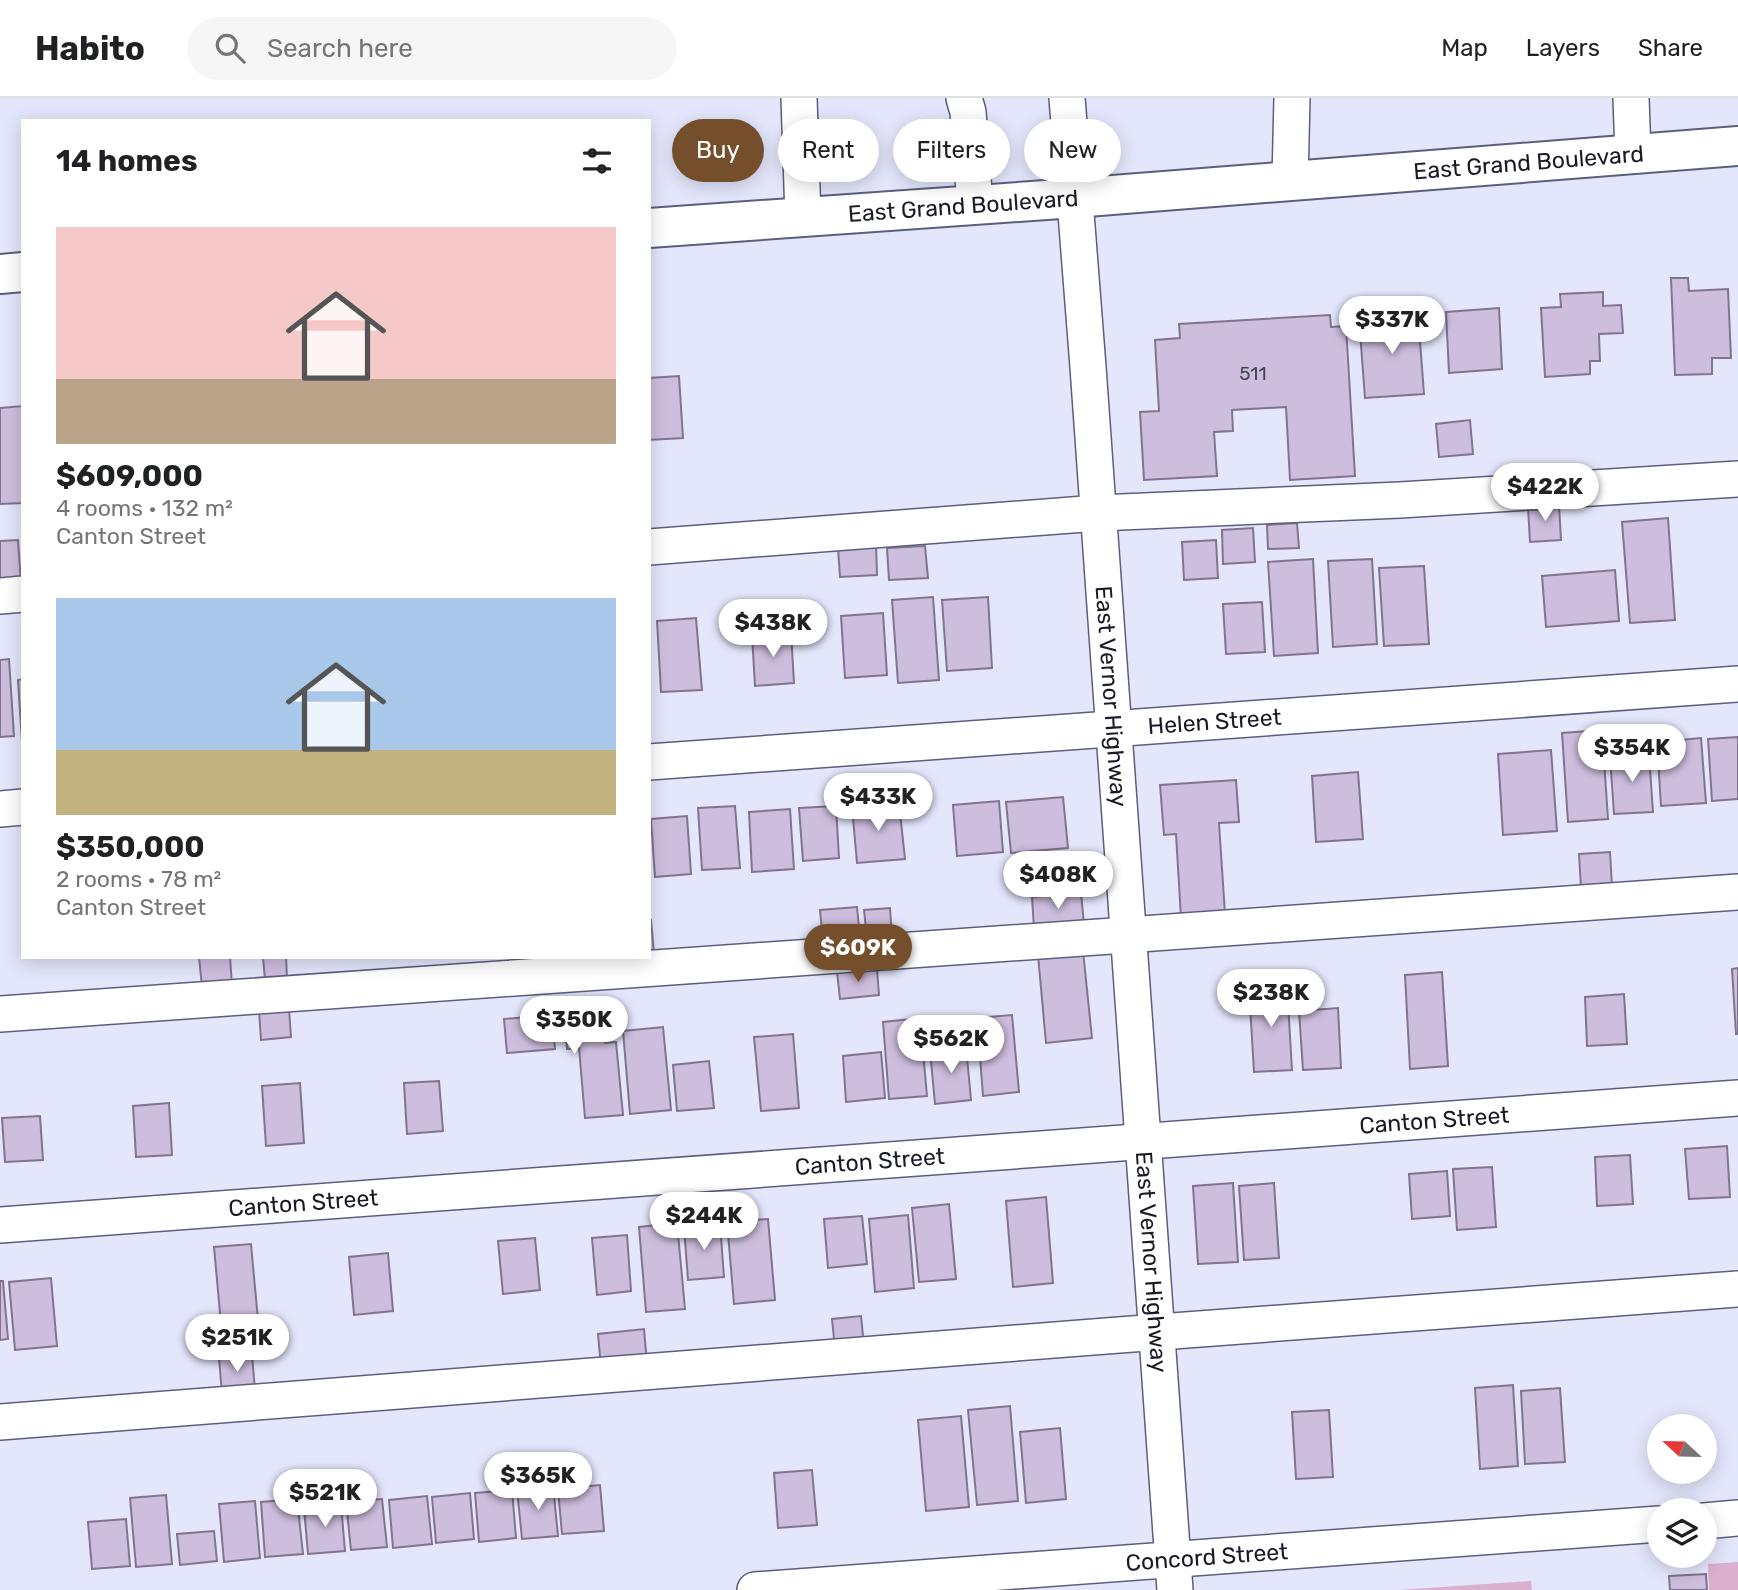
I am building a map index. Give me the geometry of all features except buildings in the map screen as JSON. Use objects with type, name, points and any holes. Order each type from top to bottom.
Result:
[{"type":"main road","name":"East Grand Boulevard","points":[[651,228],[1738,146]]},
{"type":"main road","points":[[0,274],[21,272]]},
{"type":"street","points":[[799,98],[803,217]]},
{"type":"street","points":[[964,98],[968,112],[975,205]]},
{"type":"street","name":"East Vernor Highway","points":[[1067,98],[1174,1575]]},
{"type":"street","points":[[1290,181],[1292,98]]},
{"type":"street","points":[[1631,98],[1633,154]]},
{"type":"street","points":[[651,547],[1098,513],[1400,500],[1738,479]]},
{"type":"street","points":[[0,596],[21,594]]},
{"type":"street","name":"Helen Street","points":[[651,762],[1738,684]]},
{"type":"street","points":[[0,809],[21,807]]},
{"type":"street","points":[[0,1014],[1738,892]]},
{"type":"street","name":"Canton Street","points":[[0,1225],[1738,1098]]},
{"type":"street","points":[[0,1422],[1738,1289]]},
{"type":"street","points":[[1717,1520],[1738,1518]]},
{"type":"street","name":"Concord Street","points":[[755,1590],[1174,1575],[1647,1525]]},
{"type":"shaded area","points":[[1738,1562],[1738,1590],[1709,1590],[1708,1568],[1717,1568],[1717,1563]]},
{"type":"shaded area","points":[[1531,1581],[1532,1590],[1398,1590]]}]
